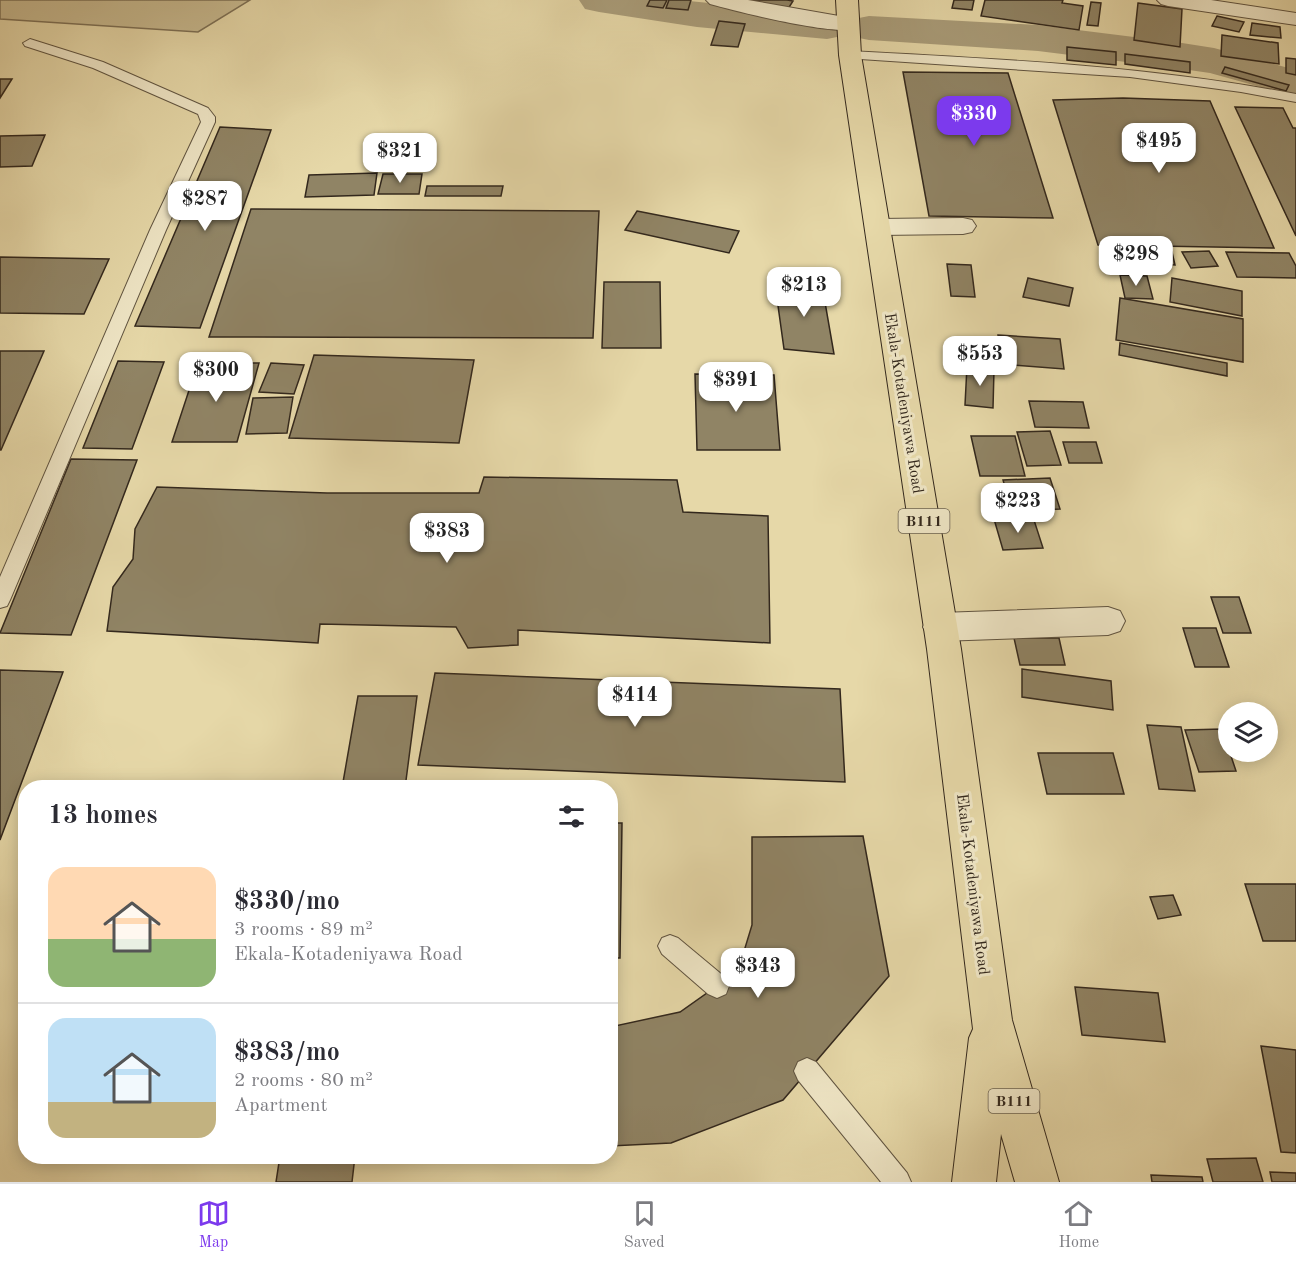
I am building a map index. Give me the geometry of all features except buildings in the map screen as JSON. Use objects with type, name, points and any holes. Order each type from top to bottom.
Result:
[{"type":"main road","name":"Ekala-Kotadeniyawa Road","points":[[848,12],[850,55],[940,627],[991,1020],[1037,1182]]},
{"type":"main road","name":"Ekala-Kotadeniyawa Road","points":[[974,1182],[991,1020]]},
{"type":"street","points":[[717,0],[803,18],[848,12]]},
{"type":"street","points":[[1168,0],[1296,19]]},
{"type":"street","points":[[878,227],[963,226]]},
{"type":"street","points":[[940,627],[1108,621]]},
{"type":"lane","points":[[0,600],[158,230],[208,122],[208,117],[203,111],[192,106],[98,65],[30,43]]},
{"type":"lane","points":[[850,55],[1032,65],[1149,76],[1244,87],[1296,98]]},
{"type":"lane","points":[[670,946],[717,986]]},
{"type":"lane","points":[[807,1071],[898,1182]]},
{"type":"shaded area","points":[[0,0],[250,0],[198,32],[0,19]]},
{"type":"waterway","points":[[599,0],[697,15],[827,27]]},
{"type":"waterway","points":[[869,28],[1038,38],[1182,56],[1214,61],[1296,84]]}]
